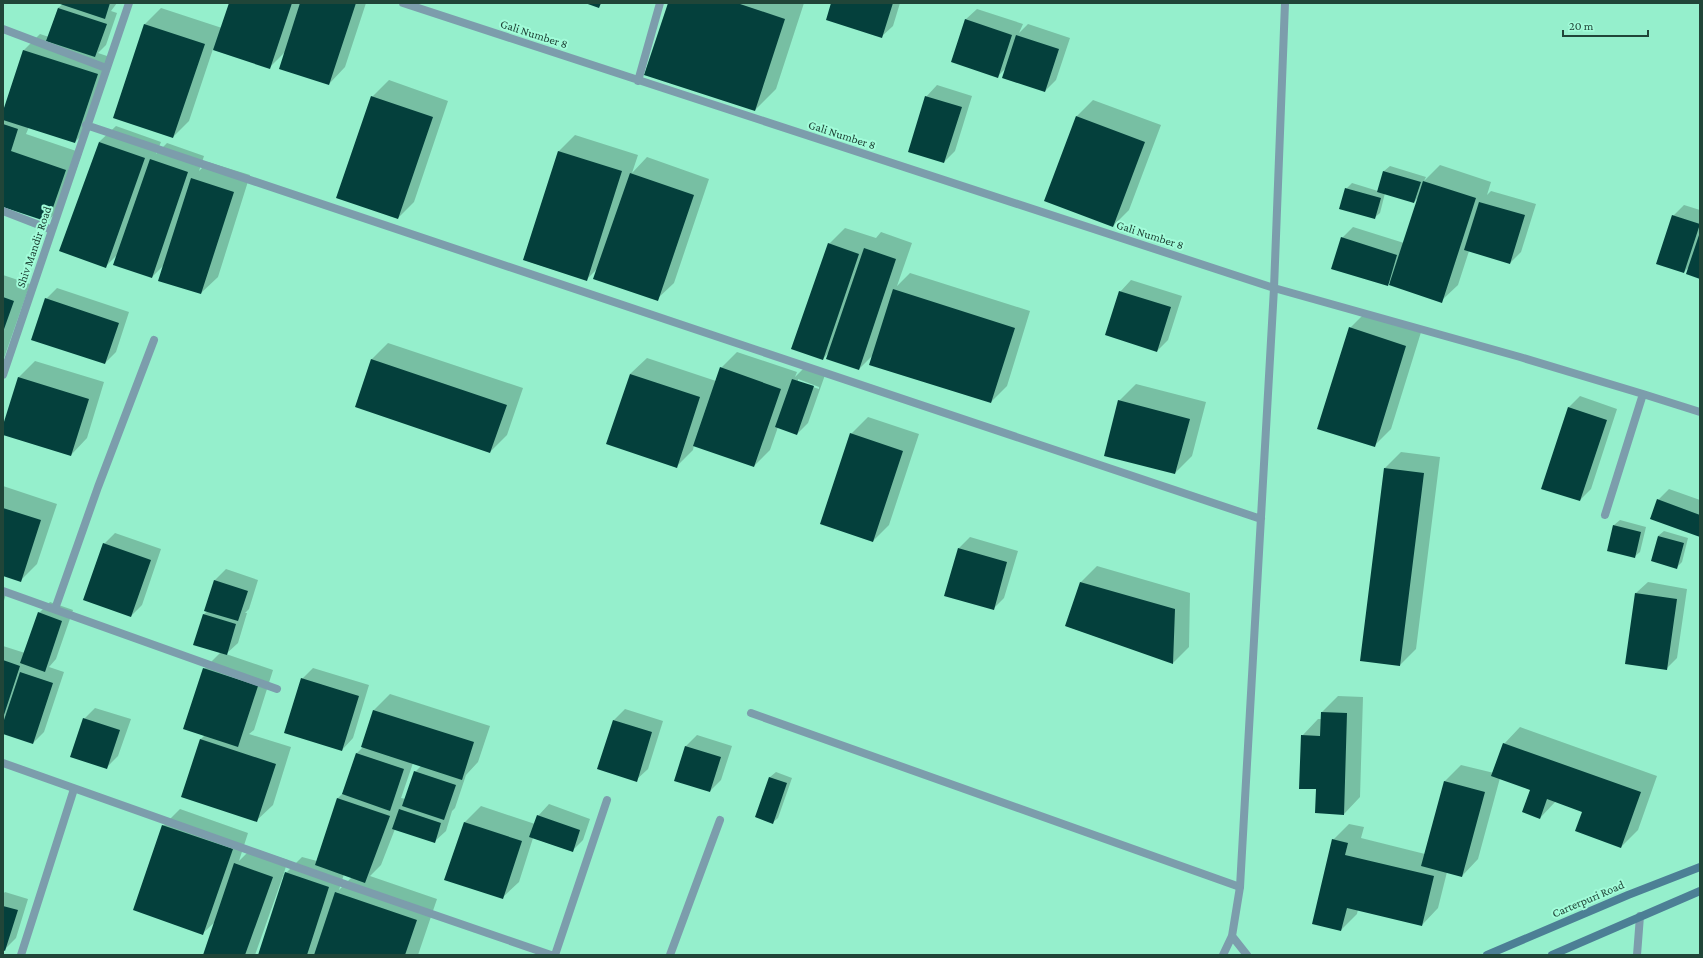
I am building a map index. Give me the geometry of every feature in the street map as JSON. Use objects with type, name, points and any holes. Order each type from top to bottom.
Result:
[{"type":"main road","name":"Carterpuri Road","points":[[1487,955],[1628,895],[1700,867]]},
{"type":"main road","points":[[1552,955],[1700,891]]},
{"type":"street","name":"Shiv Mandir Road","points":[[3,375],[86,125],[129,3]]},
{"type":"street","name":"Gali Number 8","points":[[403,3],[1274,288],[1520,357],[1700,412]]},
{"type":"street","points":[[638,81],[660,3]]},
{"type":"street","points":[[1223,955],[1232,936],[1240,887],[1274,288],[1285,3]]},
{"type":"street","points":[[3,29],[106,68]]},
{"type":"street","points":[[86,125],[1262,519]]},
{"type":"street","points":[[3,211],[52,230]]},
{"type":"street","points":[[55,609],[98,487],[154,340]]},
{"type":"street","points":[[1605,515],[1643,394]]},
{"type":"street","points":[[3,591],[277,688]]},
{"type":"street","points":[[751,713],[1240,887]]},
{"type":"street","points":[[3,763],[552,955]]},
{"type":"street","points":[[21,955],[74,788]]},
{"type":"street","points":[[555,955],[607,800]]},
{"type":"street","points":[[670,955],[720,820]]},
{"type":"street","points":[[1637,955],[1640,916]]},
{"type":"street","points":[[1232,936],[1247,955]]},
{"type":"building","points":[[57,3],[110,3],[105,19]]},
{"type":"building","points":[[229,3],[292,3],[270,69],[213,50]]},
{"type":"building","points":[[300,3],[356,3],[329,85],[279,69]]},
{"type":"building","points":[[585,3],[601,3],[599,8]]},
{"type":"building","points":[[668,3],[737,3],[785,19],[755,111],[644,75]]},
{"type":"building","points":[[831,3],[893,3],[882,38],[826,20]]},
{"type":"building","points":[[58,8],[107,24],[95,57],[46,41]]},
{"type":"building","points":[[965,19],[1012,35],[998,78],[951,62]]},
{"type":"building","points":[[144,24],[205,44],[173,138],[113,118]]},
{"type":"building","points":[[1016,35],[1059,49],[1045,92],[1002,78]]},
{"type":"building","points":[[23,50],[98,74],[75,143],[3,120],[3,111]]},
{"type":"building","points":[[371,96],[433,117],[398,219],[336,198]]},
{"type":"building","points":[[925,96],[962,107],[944,163],[908,152]]},
{"type":"building","points":[[1076,116],[1145,142],[1113,227],[1044,201]]},
{"type":"building","points":[[3,124],[18,129],[11,151],[66,170],[48,222],[3,207]]},
{"type":"building","points":[[99,142],[145,158],[106,268],[59,251]]},
{"type":"building","points":[[558,151],[622,171],[587,281],[523,260]]},
{"type":"building","points":[[150,159],[188,172],[152,278],[113,265]]},
{"type":"building","points":[[1383,171],[1421,182],[1414,203],[1377,192]]},
{"type":"building","points":[[630,173],[694,195],[658,301],[593,279]]},
{"type":"building","points":[[191,178],[234,192],[201,294],[158,281]]},
{"type":"building","points":[[1423,181],[1476,198],[1442,303],[1389,285]]},
{"type":"building","points":[[1345,188],[1381,198],[1375,219],[1339,209]]},
{"type":"building","points":[[1479,202],[1525,215],[1510,264],[1464,250]]},
{"type":"building","points":[[1672,215],[1700,224],[1684,273],[1656,264]]},
{"type":"building","points":[[1700,232],[1700,279],[1686,274]]},
{"type":"building","points":[[1341,237],[1397,255],[1388,286],[1331,269]]},
{"type":"building","points":[[828,243],[859,254],[823,360],[791,349]]},
{"type":"building","points":[[864,248],[896,259],[859,370],[826,359]]},
{"type":"building","points":[[893,289],[1015,328],[991,403],[869,365]]},
{"type":"building","points":[[1119,291],[1171,307],[1157,352],[1105,335]]},
{"type":"building","points":[[3,297],[14,301],[3,332]]},
{"type":"building","points":[[45,298],[119,323],[105,364],[31,340]]},
{"type":"building","points":[[1349,327],[1406,346],[1375,447],[1317,429]]},
{"type":"building","points":[[371,359],[507,405],[490,453],[355,407]]},
{"type":"building","points":[[720,367],[781,389],[754,467],[693,446]]},
{"type":"building","points":[[630,374],[700,397],[677,468],[606,444]]},
{"type":"building","points":[[18,377],[89,399],[71,456],[3,435],[3,425]]},
{"type":"building","points":[[792,379],[814,386],[797,435],[775,427]]},
{"type":"building","points":[[1118,400],[1190,419],[1175,474],[1104,456]]},
{"type":"building","points":[[1568,407],[1607,420],[1580,501],[1541,489]]},
{"type":"building","points":[[850,433],[903,451],[873,542],[820,524]]},
{"type":"building","points":[[1384,468],[1424,473],[1400,666],[1360,661]]},
{"type":"building","points":[[1657,499],[1700,515],[1700,537],[1650,519]]},
{"type":"building","points":[[3,508],[41,520],[21,582],[3,576]]},
{"type":"building","points":[[1613,525],[1641,532],[1635,558],[1607,551]]},
{"type":"building","points":[[1658,536],[1684,543],[1677,569],[1651,561]]},
{"type":"building","points":[[103,543],[151,560],[131,617],[83,600]]},
{"type":"building","points":[[958,548],[1007,562],[994,610],[944,596]]},
{"type":"building","points":[[214,580],[248,591],[238,621],[204,611]]},
{"type":"building","points":[[1080,582],[1175,609],[1173,664],[1065,626]]},
{"type":"building","points":[[1635,593],[1677,599],[1667,670],[1625,664]]},
{"type":"building","points":[[38,612],[62,621],[45,672],[20,663]]},
{"type":"building","points":[[203,614],[236,624],[227,655],[193,645]]},
{"type":"building","points":[[3,660],[20,666],[3,718]]},
{"type":"building","points":[[203,668],[258,686],[238,747],[183,729]]},
{"type":"building","points":[[20,672],[53,683],[33,744],[3,734],[3,723]]},
{"type":"building","points":[[301,678],[359,696],[342,751],[284,733]]},
{"type":"building","points":[[373,710],[474,742],[462,780],[361,747]]},
{"type":"building","points":[[1321,712],[1347,713],[1344,815],[1315,813],[1316,789],[1299,789],[1301,735],[1320,736]]},
{"type":"building","points":[[83,718],[120,730],[107,769],[70,757]]},
{"type":"building","points":[[613,720],[652,732],[637,782],[597,769]]},
{"type":"building","points":[[200,739],[276,764],[257,822],[181,797]]},
{"type":"building","points":[[1503,743],[1641,792],[1621,848],[1575,831],[1582,812],[1547,799],[1540,819],[1522,812],[1530,790],[1491,776]]},
{"type":"building","points":[[685,746],[721,757],[710,792],[674,781]]},
{"type":"building","points":[[356,753],[404,769],[390,811],[342,794]]},
{"type":"building","points":[[414,771],[456,785],[444,820],[402,806]]},
{"type":"building","points":[[769,777],[787,783],[773,824],[755,817]]},
{"type":"building","points":[[1444,781],[1485,792],[1462,877],[1421,866]]},
{"type":"building","points":[[337,798],[390,816],[365,883],[315,865]]},
{"type":"building","points":[[399,809],[441,823],[435,843],[392,829]]},
{"type":"building","points":[[537,815],[580,830],[573,852],[529,837]]},
{"type":"building","points":[[464,822],[522,841],[503,899],[444,880]]},
{"type":"building","points":[[162,825],[233,849],[203,935],[133,910]]},
{"type":"building","points":[[1332,839],[1348,843],[1345,855],[1434,876],[1422,926],[1347,908],[1341,931],[1312,924]]},
{"type":"building","points":[[234,863],[273,877],[245,955],[203,955]]},
{"type":"building","points":[[285,872],[329,887],[307,955],[258,955]]},
{"type":"building","points":[[335,892],[417,920],[405,955],[314,955]]},
{"type":"building","points":[[3,906],[18,910],[5,951],[3,950]]}]
